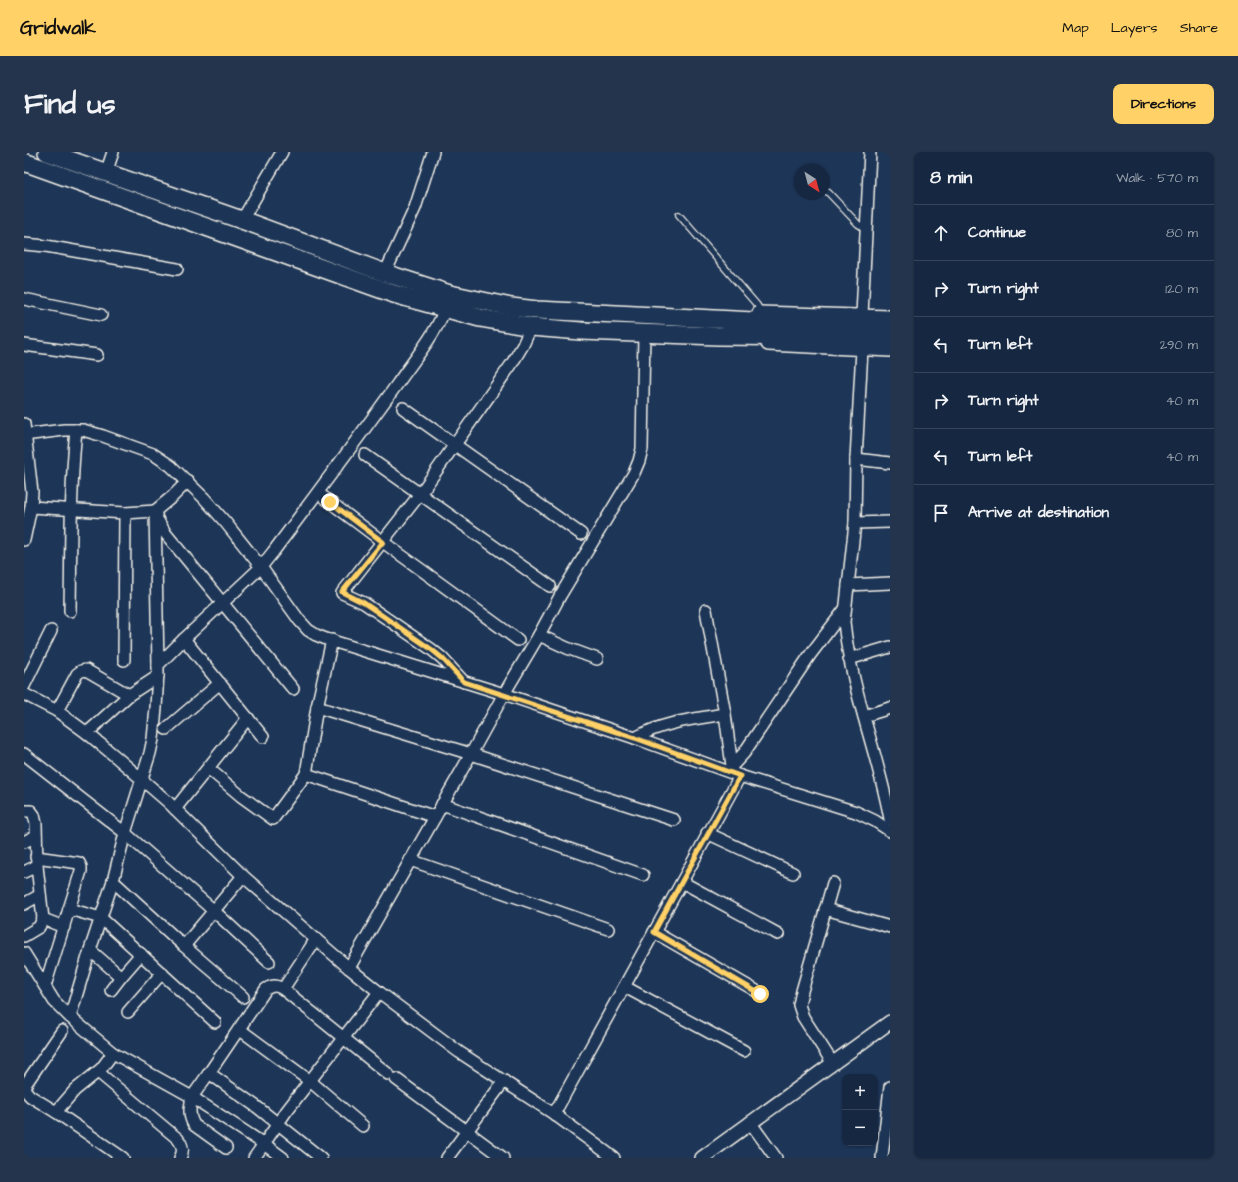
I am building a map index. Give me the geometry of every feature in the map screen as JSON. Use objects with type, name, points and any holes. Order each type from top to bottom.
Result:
[{"type":"main road","points":[[47,152],[242,220],[385,273],[480,318],[531,327],[581,331],[718,336],[759,324],[814,337],[890,341]]},
{"type":"main road","points":[[24,162],[394,294],[448,302],[537,310],[625,316],[716,319],[759,324],[890,328]]},
{"type":"street","points":[[106,173],[113,152]]},
{"type":"street","points":[[242,220],[282,152]]},
{"type":"street","points":[[385,273],[415,208],[433,152]]},
{"type":"street","points":[[862,315],[870,152]]},
{"type":"street","points":[[24,244],[46,246],[177,269]]},
{"type":"street","points":[[24,299],[101,315]]},
{"type":"street","points":[[86,733],[158,671],[184,639],[261,567],[318,493],[428,339],[448,302]]},
{"type":"street","points":[[759,324],[862,315],[890,317]]},
{"type":"street","points":[[464,682],[442,658],[431,649],[364,603],[342,592],[420,494],[511,365],[523,345],[531,327]]},
{"type":"street","points":[[349,968],[560,596],[634,472],[642,449],[644,333]]},
{"type":"street","points":[[718,336],[735,343],[890,350]]},
{"type":"street","points":[[24,345],[97,355]]},
{"type":"street","points":[[862,349],[856,459],[855,523],[844,622],[849,659],[864,716],[885,769],[890,819]]},
{"type":"street","points":[[403,408],[581,534]]},
{"type":"street","points":[[24,424],[32,492],[31,507],[24,540]]},
{"type":"street","points":[[25,435],[64,430],[83,430],[153,454],[171,466],[204,498],[261,567],[299,620],[308,630],[316,635],[504,694],[856,812],[875,821],[890,831]]},
{"type":"street","points":[[70,611],[71,510],[73,458],[76,430]]},
{"type":"street","points":[[365,455],[550,586]]},
{"type":"street","points":[[856,459],[890,463]]},
{"type":"street","points":[[31,507],[125,513],[155,510],[173,496],[188,481]]},
{"type":"street","points":[[318,493],[518,640]]},
{"type":"street","points":[[155,510],[157,519],[166,534],[292,689]]},
{"type":"street","points":[[70,1017],[113,881],[125,833],[153,739],[158,671],[155,510]]},
{"type":"street","points":[[124,660],[125,513]]},
{"type":"street","points":[[855,523],[890,522]]},
{"type":"street","points":[[848,585],[890,583]]},
{"type":"street","points":[[554,1114],[682,882],[707,833],[734,771],[744,752],[810,655],[845,608]]},
{"type":"street","points":[[706,610],[726,714],[734,771]]},
{"type":"street","points":[[24,686],[51,631]]},
{"type":"street","points":[[539,635],[567,648],[597,659]]},
{"type":"street","points":[[184,639],[263,737]]},
{"type":"street","points":[[208,768],[241,796],[273,819],[306,774],[317,707],[332,640]]},
{"type":"street","points":[[849,659],[890,647]]},
{"type":"street","points":[[57,711],[77,674],[81,671],[86,670],[129,695]]},
{"type":"street","points":[[166,728],[220,683]]},
{"type":"street","points":[[24,694],[57,711],[142,780],[175,809],[243,876],[378,992],[459,1052],[554,1114],[614,1158]]},
{"type":"street","points":[[317,707],[471,754],[674,820]]},
{"type":"street","points":[[864,716],[890,708]]},
{"type":"street","points":[[635,738],[646,732],[666,725],[726,714]]},
{"type":"street","points":[[175,809],[248,718]]},
{"type":"street","points":[[24,754],[125,833],[213,910],[269,962]]},
{"type":"street","points":[[306,774],[435,817]]},
{"type":"street","points":[[442,804],[643,875]]},
{"type":"street","points":[[24,811],[31,811],[34,815],[36,824],[37,861],[43,919],[39,927],[24,936]]},
{"type":"street","points":[[707,833],[793,873]]},
{"type":"street","points":[[24,842],[36,836]]},
{"type":"street","points":[[410,860],[608,929]]},
{"type":"street","points":[[24,872],[37,861],[78,864],[81,866],[81,871],[45,986]]},
{"type":"street","points":[[184,946],[243,876]]},
{"type":"street","points":[[113,881],[184,946],[243,997]]},
{"type":"street","points":[[682,882],[778,934]]},
{"type":"street","points":[[832,1062],[803,1017],[799,1005],[833,883]]},
{"type":"street","points":[[24,904],[40,895]]},
{"type":"street","points":[[69,909],[101,918],[215,1022]]},
{"type":"street","points":[[825,909],[890,927]]},
{"type":"street","points":[[43,919],[64,927]]},
{"type":"street","points":[[654,932],[760,994]]},
{"type":"street","points":[[284,989],[316,939]]},
{"type":"street","points":[[90,950],[121,977]]},
{"type":"street","points":[[24,952],[54,1001],[70,1017],[113,1053],[192,1097],[283,1158]]},
{"type":"street","points":[[111,990],[141,954]]},
{"type":"street","points":[[128,1012],[162,973]]},
{"type":"street","points":[[226,1148],[194,1125],[190,1120],[189,1114],[192,1097],[266,989],[276,985],[284,989],[392,1076],[503,1158]]},
{"type":"street","points":[[625,987],[744,1051]]},
{"type":"street","points":[[254,1158],[310,1081],[378,992]]},
{"type":"street","points":[[702,1158],[832,1062],[890,1022]]},
{"type":"street","points":[[239,1029],[310,1081],[363,1126]]},
{"type":"street","points":[[62,1031],[24,1088],[30,1096],[123,1158]]},
{"type":"street","points":[[56,1112],[69,1095],[107,1063],[113,1053]]},
{"type":"street","points":[[98,1072],[178,1139],[183,1152],[180,1158]]},
{"type":"street","points":[[209,1073],[257,1107],[321,1158]]},
{"type":"street","points":[[447,1158],[504,1082]]},
{"type":"street","points":[[882,1158],[890,1087]]},
{"type":"street","points":[[750,1122],[776,1158]]},
{"type":"lane","points":[[830,194],[858,224],[866,229]]},
{"type":"lane","points":[[679,215],[757,305],[759,324]]},
{"type":"route","points":[[330,502],[383,542],[342,592],[364,603],[431,649],[453,668],[464,682],[635,738],[740,776],[707,833],[654,932],[760,994]]}]
